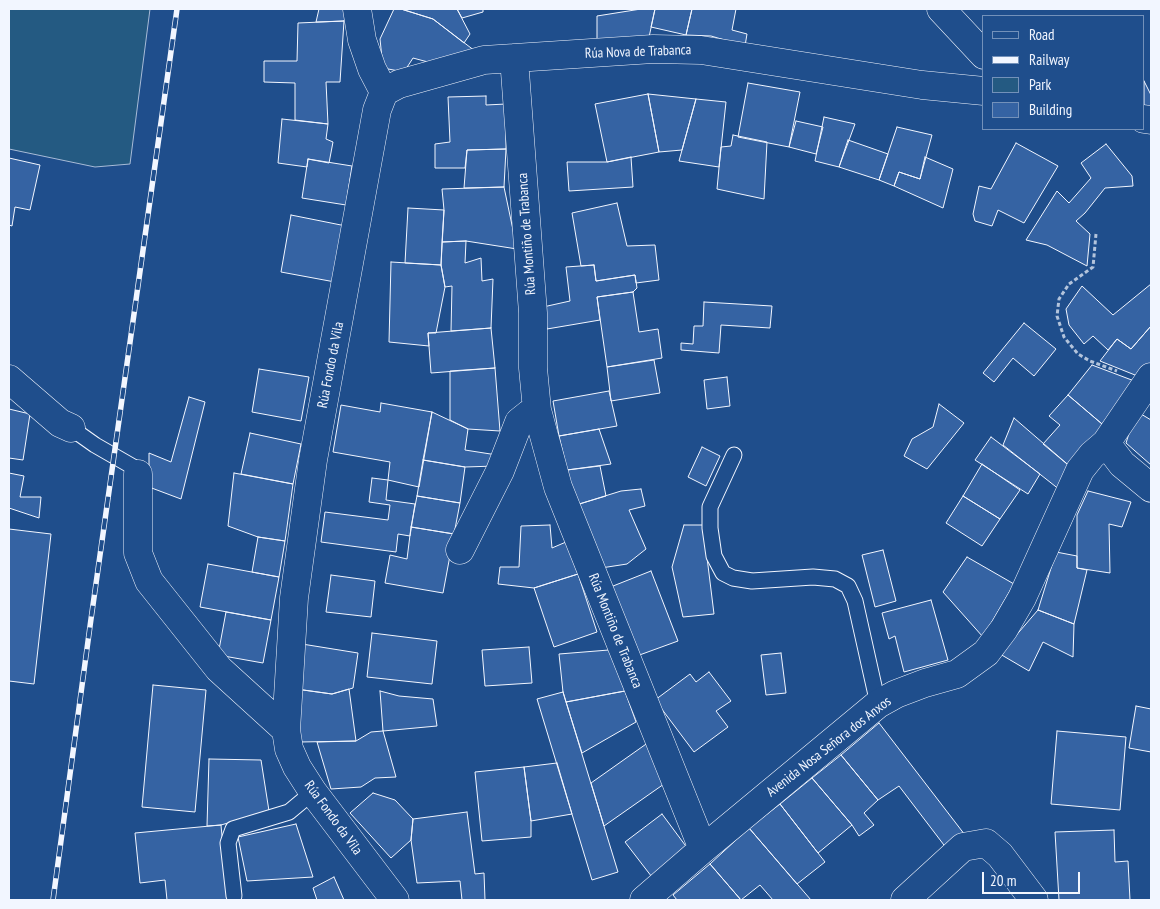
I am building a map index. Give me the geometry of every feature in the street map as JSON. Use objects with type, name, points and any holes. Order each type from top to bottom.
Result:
[{"type":"street","points":[[357,9],[362,40],[372,69],[384,92]]},
{"type":"street","points":[[941,9],[982,53]]},
{"type":"street","name":"Rúa Nova de Trabanca","points":[[384,92],[399,84],[484,60],[653,49],[701,50],[922,85],[982,91]]},
{"type":"street","name":"Rúa Montiño de Trabanca","points":[[514,58],[533,313],[532,368],[537,410],[558,487],[703,849]]},
{"type":"street","name":"Rúa Fondo da Vila","points":[[384,92],[377,110],[312,460],[294,598],[286,730],[289,749],[297,768],[312,792],[395,900]]},
{"type":"street","points":[[9,379],[60,423],[71,428]]},
{"type":"street","name":"Avenida Nosa Señora dos Anxos","points":[[644,900],[878,704],[896,694],[957,674],[986,652],[1004,629],[1022,598],[1080,470],[1092,455],[1106,443],[1149,380]]},
{"type":"street","points":[[460,550],[500,471],[519,422],[537,410]]},
{"type":"street","points":[[1106,443],[1122,464],[1151,488]]},
{"type":"street","points":[[138,474],[138,553],[149,581],[219,669],[286,730]]},
{"type":"street","points":[[905,900],[963,847],[986,843],[1000,855],[1034,900]]},
{"type":"lane","points":[[71,428],[95,445],[135,468],[138,474]]},
{"type":"lane","points":[[734,454],[710,507],[710,528],[714,556],[723,573],[733,578],[752,581],[813,577],[835,579],[848,586],[855,601],[878,704]]},
{"type":"lane","points":[[234,896],[228,843],[233,829],[289,812],[312,792]]},
{"type":"path","points":[[1096,234],[1093,267],[1069,284],[1059,299],[1057,316],[1064,337],[1078,354],[1090,361],[1149,380]]},
{"type":"green space","points":[[9,9],[150,9],[130,164],[95,167],[9,149]]},
{"type":"building","points":[[319,9],[348,9],[344,21],[316,22]]},
{"type":"building","points":[[394,9],[401,9],[433,19],[475,51],[439,65],[413,58],[404,72],[383,68],[380,39]]},
{"type":"building","points":[[401,9],[457,9],[470,34],[464,43],[433,19]]},
{"type":"building","points":[[457,9],[483,9],[483,12],[462,18]]},
{"type":"building","points":[[641,9],[655,9],[648,42],[597,45],[597,16]]},
{"type":"building","points":[[655,9],[692,9],[686,35],[651,27]]},
{"type":"building","points":[[692,9],[736,9],[732,30],[747,34],[745,46],[711,36],[686,35]]},
{"type":"building","points":[[344,21],[340,82],[326,82],[328,124],[295,120],[295,83],[264,82],[264,61],[297,61],[298,23]]},
{"type":"building","points":[[748,83],[800,92],[789,147],[738,137]]},
{"type":"building","points":[[1145,83],[1151,95],[1151,109],[1145,108]]},
{"type":"building","points":[[648,94],[659,152],[607,162],[595,104]]},
{"type":"building","points":[[648,94],[696,99],[682,150],[659,152]]},
{"type":"building","points":[[486,96],[486,105],[506,104],[506,149],[467,150],[465,168],[435,168],[435,144],[450,142],[448,97]]},
{"type":"building","points":[[696,99],[726,102],[719,167],[679,161]]},
{"type":"building","points":[[824,117],[855,124],[839,167],[815,161]]},
{"type":"building","points":[[282,119],[328,124],[326,139],[333,142],[329,163],[308,159],[307,167],[278,163]]},
{"type":"building","points":[[796,121],[823,127],[816,154],[789,147]]},
{"type":"building","points":[[897,127],[932,135],[920,179],[899,172],[894,186],[879,180]]},
{"type":"building","points":[[733,135],[767,142],[764,199],[717,189],[721,147],[731,146]]},
{"type":"building","points":[[848,140],[888,154],[879,180],[839,167]]},
{"type":"building","points":[[1016,143],[1058,166],[1024,223],[998,210],[992,226],[975,221],[973,214],[979,186],[991,189]]},
{"type":"building","points":[[1106,144],[1132,176],[1133,186],[1105,188],[1076,221],[1090,234],[1087,266],[1047,245],[1026,240],[1057,191],[1069,203],[1091,178],[1081,163]]},
{"type":"building","points":[[506,149],[504,187],[464,188],[467,150]]},
{"type":"building","points":[[631,157],[633,187],[569,191],[567,162],[607,162]]},
{"type":"building","points":[[925,157],[953,169],[943,208],[894,186],[899,172],[920,179]]},
{"type":"building","points":[[9,158],[40,165],[30,210],[15,207],[12,226],[9,225]]},
{"type":"building","points":[[308,159],[352,166],[346,205],[302,198]]},
{"type":"building","points":[[504,187],[517,249],[466,241],[442,242],[444,210],[442,189]]},
{"type":"building","points":[[617,203],[627,246],[655,245],[659,280],[636,283],[635,275],[596,281],[594,265],[581,266],[572,213]]},
{"type":"building","points":[[408,208],[444,210],[441,265],[405,263]]},
{"type":"building","points":[[291,215],[346,226],[335,282],[281,272]]},
{"type":"building","points":[[466,241],[465,263],[481,258],[482,281],[493,279],[491,328],[451,331],[452,286],[445,287],[441,265],[442,242]]},
{"type":"building","points":[[391,262],[441,265],[445,287],[436,333],[428,333],[429,346],[389,342]]},
{"type":"building","points":[[594,265],[596,281],[635,275],[637,288],[633,292],[597,297],[600,320],[547,329],[543,307],[570,301],[566,267]]},
{"type":"building","points":[[1151,284],[1151,326],[1131,349],[1117,339],[1108,350],[1093,336],[1084,344],[1069,325],[1066,309],[1082,286],[1113,315]]},
{"type":"building","points":[[633,292],[639,332],[658,329],[662,358],[607,367],[597,297]]},
{"type":"building","points":[[704,302],[772,306],[770,328],[721,325],[719,353],[681,350],[681,343],[693,344],[694,326],[703,326]]},
{"type":"building","points":[[1024,323],[1056,349],[1034,376],[1013,358],[994,382],[983,373]]},
{"type":"building","points":[[1151,326],[1151,363],[1140,377],[1100,361],[1117,339],[1131,349]]},
{"type":"building","points":[[491,328],[495,368],[431,373],[428,333]]},
{"type":"building","points":[[654,360],[660,393],[611,401],[607,367]]},
{"type":"building","points":[[1092,365],[1137,382],[1102,424],[1068,395]]},
{"type":"building","points":[[495,368],[500,431],[468,429],[450,420],[450,371]]},
{"type":"building","points":[[259,369],[309,377],[301,421],[252,412]]},
{"type":"building","points":[[727,377],[730,406],[707,409],[704,380]]},
{"type":"building","points":[[609,391],[617,426],[559,436],[553,401]]},
{"type":"building","points":[[1068,395],[1108,429],[1073,469],[1043,444],[1060,425],[1049,416]]},
{"type":"building","points":[[189,397],[205,402],[181,499],[149,487],[149,453],[171,462]]},
{"type":"building","points":[[381,403],[432,412],[419,487],[388,480],[390,462],[333,452],[341,405],[380,412]]},
{"type":"building","points":[[939,404],[964,423],[927,469],[904,456],[912,439],[933,427]]},
{"type":"building","points":[[9,409],[30,414],[23,460],[9,458]]},
{"type":"building","points":[[1136,411],[1151,420],[1151,465],[1126,443]]},
{"type":"building","points":[[432,412],[468,429],[465,450],[497,455],[496,466],[465,467],[423,460]]},
{"type":"building","points":[[1014,418],[1073,469],[1060,490],[1003,445]]},
{"type":"building","points":[[599,429],[611,464],[567,470],[559,436]]},
{"type":"building","points":[[250,433],[301,444],[293,484],[241,474]]},
{"type":"building","points":[[991,437],[1040,474],[1028,494],[975,460]]},
{"type":"building","points":[[702,447],[720,456],[706,486],[688,477]]},
{"type":"building","points":[[423,460],[465,467],[460,503],[417,496]]},
{"type":"building","points":[[982,464],[1020,490],[1000,519],[963,496]]},
{"type":"building","points":[[600,466],[606,496],[576,505],[567,470]]},
{"type":"building","points":[[9,473],[24,476],[20,497],[41,497],[39,518],[9,508]]},
{"type":"building","points":[[234,473],[293,484],[285,541],[258,537],[228,526]]},
{"type":"building","points":[[372,478],[388,480],[386,500],[415,504],[410,536],[398,534],[396,552],[321,542],[325,512],[388,520],[390,505],[369,502]]},
{"type":"building","points":[[641,489],[645,506],[629,510],[646,549],[627,564],[601,568],[576,505],[621,491]]},
{"type":"building","points":[[1088,491],[1131,502],[1122,527],[1109,524],[1110,573],[1077,568],[1077,515]]},
{"type":"building","points":[[417,496],[460,503],[454,534],[411,527]]},
{"type":"building","points":[[963,496],[1000,519],[982,546],[946,523]]},
{"type":"building","points":[[550,525],[552,548],[566,542],[578,574],[534,588],[498,584],[500,567],[519,567],[521,526]]},
{"type":"building","points":[[684,525],[703,525],[714,614],[683,617],[672,567]]},
{"type":"building","points":[[411,527],[454,534],[443,593],[385,583],[390,555],[407,559]]},
{"type":"building","points":[[9,529],[51,534],[34,684],[9,681]]},
{"type":"building","points":[[258,537],[285,541],[279,577],[252,572]]},
{"type":"building","points":[[883,550],[896,601],[875,607],[862,555]]},
{"type":"building","points":[[1056,552],[1077,556],[1077,568],[1087,570],[1074,624],[1038,610]]},
{"type":"building","points":[[967,557],[1014,584],[983,637],[943,592]]},
{"type":"building","points":[[208,564],[279,577],[271,620],[200,607]]},
{"type":"building","points":[[651,571],[678,641],[634,657],[608,588]]},
{"type":"building","points":[[578,574],[597,632],[554,647],[534,588]]},
{"type":"building","points":[[331,575],[375,581],[371,617],[326,612]]},
{"type":"building","points":[[931,600],[948,660],[904,672],[895,636],[889,639],[882,613]]},
{"type":"building","points":[[1038,610],[1074,624],[1073,657],[1043,642],[1029,671],[1000,654]]},
{"type":"building","points":[[226,612],[271,620],[263,663],[218,655]]},
{"type":"building","points":[[372,633],[437,641],[432,684],[367,677]]},
{"type":"building","points":[[302,644],[358,653],[353,688],[332,694],[296,689]]},
{"type":"building","points":[[529,647],[532,683],[485,686],[482,650]]},
{"type":"building","points":[[609,650],[625,691],[566,702],[563,692],[559,654]]},
{"type":"building","points":[[781,653],[786,693],[766,695],[761,655]]},
{"type":"building","points":[[709,672],[731,701],[716,711],[728,727],[694,752],[655,700],[690,674],[696,682]]},
{"type":"building","points":[[153,685],[206,690],[195,812],[142,807]]},
{"type":"building","points":[[296,689],[332,694],[349,689],[356,741],[300,742]]},
{"type":"building","points":[[380,691],[399,696],[433,699],[437,726],[383,731]]},
{"type":"building","points":[[625,691],[636,722],[582,753],[566,702]]},
{"type":"building","points":[[563,692],[618,872],[592,880],[537,699]]},
{"type":"building","points":[[1136,706],[1151,709],[1151,752],[1129,748]]},
{"type":"building","points":[[879,723],[965,835],[947,849],[899,786],[878,800],[841,755]]},
{"type":"building","points":[[383,731],[396,777],[375,778],[361,787],[331,789],[317,742],[356,741],[371,732]]},
{"type":"building","points":[[1057,731],[1126,737],[1120,810],[1051,804]]},
{"type":"building","points":[[649,742],[664,784],[604,826],[591,783]]},
{"type":"building","points":[[841,755],[878,800],[864,813],[874,825],[859,836],[812,778]]},
{"type":"building","points":[[209,759],[261,760],[269,811],[221,825],[207,826]]},
{"type":"building","points":[[557,763],[572,814],[531,821],[524,767]]},
{"type":"building","points":[[524,767],[531,821],[531,837],[482,841],[475,772]]},
{"type":"building","points":[[812,778],[852,825],[818,853],[780,804]]},
{"type":"building","points":[[373,793],[395,800],[413,819],[411,840],[391,858],[350,813]]},
{"type":"building","points":[[780,804],[825,862],[797,884],[749,828]]},
{"type":"building","points":[[467,812],[475,874],[484,873],[485,900],[462,900],[460,881],[417,883],[411,840],[413,819]]},
{"type":"building","points":[[662,814],[691,853],[655,881],[625,842]]},
{"type":"building","points":[[296,824],[313,877],[247,881],[238,837]]},
{"type":"building","points":[[221,825],[228,900],[167,900],[165,880],[140,883],[135,833]]},
{"type":"building","points":[[749,828],[811,900],[773,900],[760,885],[741,900],[710,864]]},
{"type":"building","points":[[1114,830],[1115,862],[1128,861],[1130,900],[1059,900],[1055,832]]},
{"type":"building","points":[[710,864],[741,900],[677,900],[673,895]]},
{"type":"building","points":[[334,877],[344,900],[317,900],[313,888]]},
{"type":"railway","points":[[53,900],[177,9]]}]
